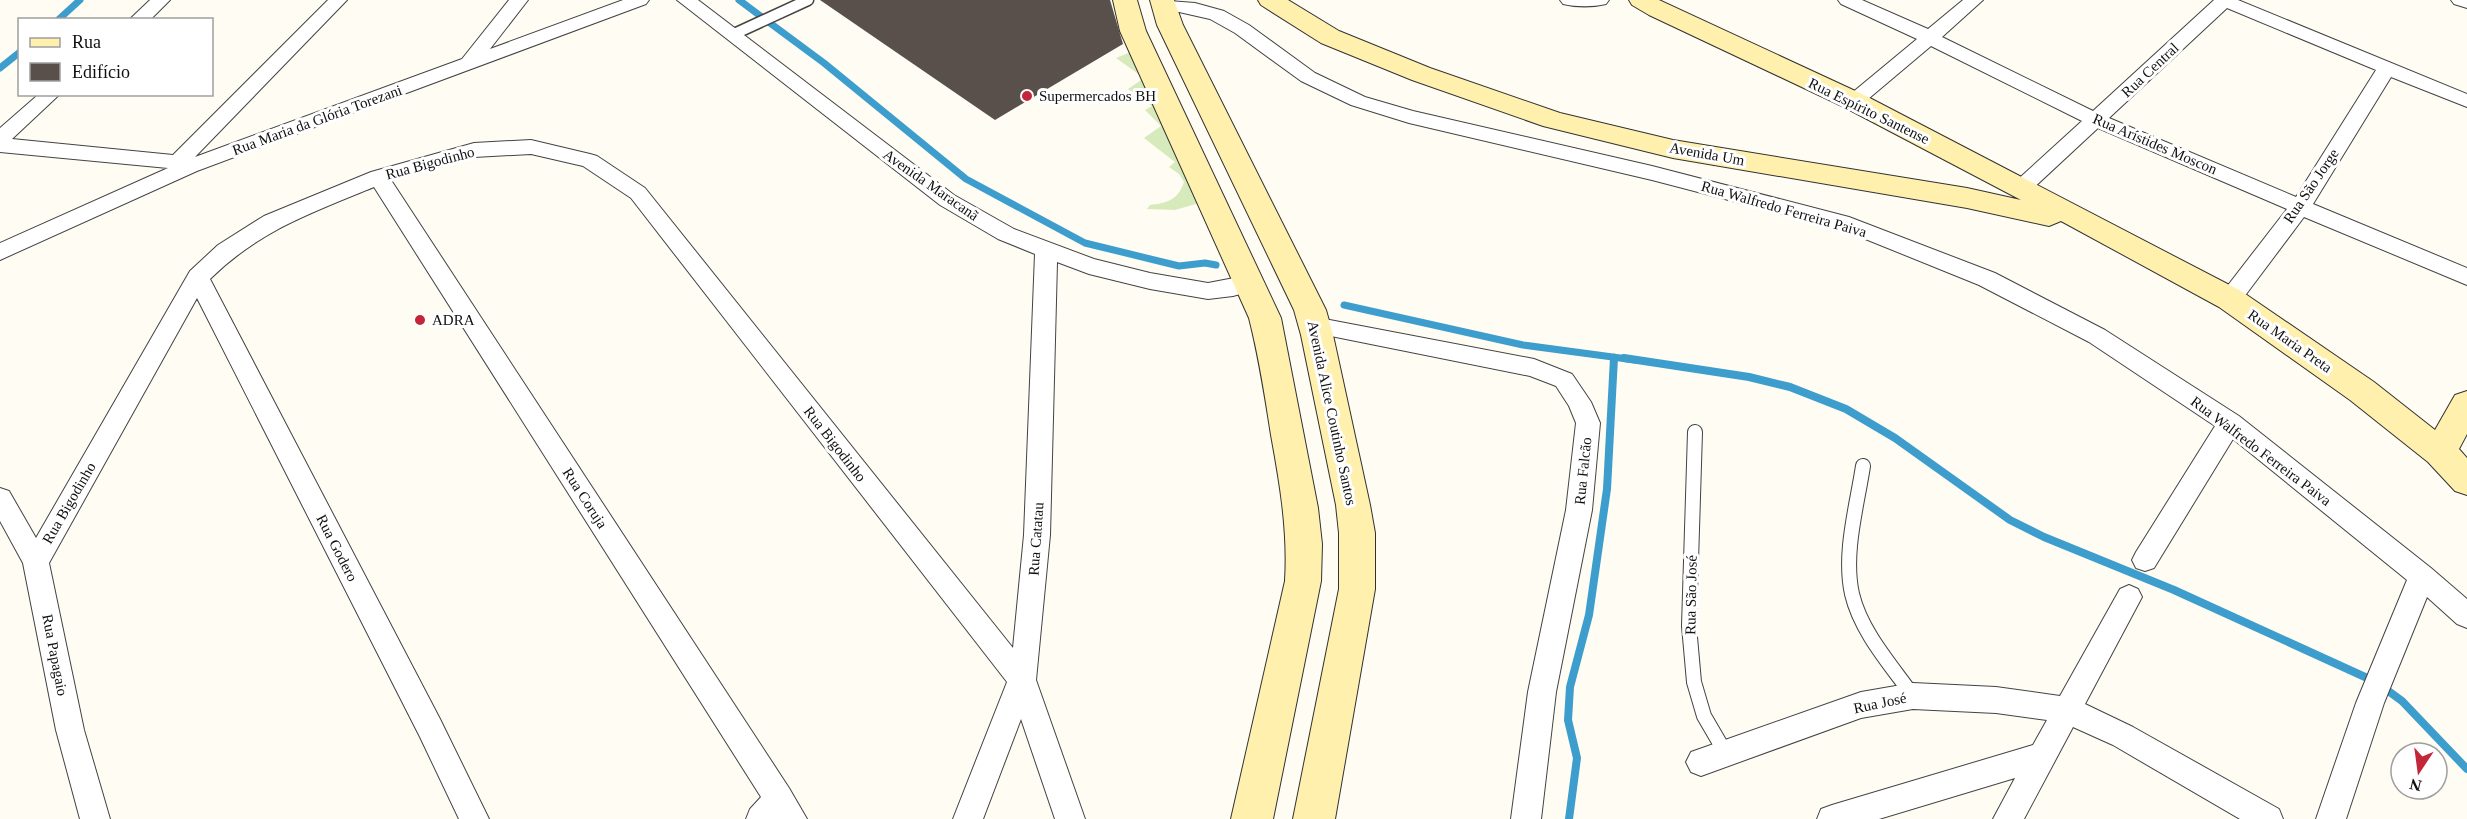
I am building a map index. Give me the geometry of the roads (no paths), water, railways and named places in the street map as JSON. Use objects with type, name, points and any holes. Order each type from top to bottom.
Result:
[{"type":"main road","points":[[1125,0],[1133,31],[1265,318],[1302,509],[1305,558],[1298,607],[1252,819]]},
{"type":"main road","name":"Avenida Um","points":[[1270,0],[1330,37],[1420,74],[1553,120],[1673,149],[1968,198],[2095,226]]},
{"type":"main road","points":[[1302,0],[1330,37]]},
{"type":"main road","name":"Rua Espírito Santense","points":[[1641,0],[1854,101],[2095,226]]},
{"type":"main road","name":"Avenida Alice Coutinho Santos","points":[[1163,2],[1170,24],[1300,287],[1314,325],[1353,505],[1359,561],[1357,589],[1314,819]]},
{"type":"main road","name":"Rua Maria Preta","points":[[2095,226],[2230,299],[2362,391],[2440,452],[2467,481]]},
{"type":"main road","points":[[2440,452],[2467,404]]},
{"type":"street","points":[[140,18],[161,0]]},
{"type":"street","points":[[0,145],[184,164],[338,0]]},
{"type":"street","points":[[467,65],[519,0]]},
{"type":"street","name":"Rua Maria da Glória Torezani","points":[[0,252],[184,164],[467,65],[640,0]]},
{"type":"street","name":"Avenida Maracanã","points":[[686,0],[741,31],[947,201],[1006,234],[1046,251],[1119,274],[1182,287],[1221,290],[1250,283]]},
{"type":"street","points":[[1569,0],[1600,0]]},
{"type":"street","name":"Rua Arístides Moscon","points":[[1848,0],[2096,120],[2467,278]]},
{"type":"street","points":[[1854,101],[1974,0]]},
{"type":"street","points":[[2225,0],[2467,101]]},
{"type":"street","name":"Rua Central","points":[[2021,188],[2225,0]]},
{"type":"street","points":[[2460,0],[2467,3]]},
{"type":"street","name":"Rua Walfredo Ferreira Paiva","points":[[1163,2],[1217,15],[1242,29],[1308,77],[1358,100],[1409,117],[1652,173],[1849,224],[1987,279],[2097,336],[2229,423],[2422,576],[2467,616]]},
{"type":"street","name":"Rua São Jorge","points":[[2230,299],[2301,206],[2386,69]]},
{"type":"street","points":[[0,139],[49,96]]},
{"type":"street","name":"Rua Bigodinho","points":[[36,562],[198,277],[226,250],[272,221],[378,177],[474,150],[531,147],[590,161],[638,193],[1022,680]]},
{"type":"street","name":"Rua Coruja","points":[[378,177],[777,812]]},
{"type":"street","name":"Rua Catatau","points":[[1046,251],[1037,535],[1022,680],[1070,819]]},
{"type":"street","name":"Rua Godero","points":[[198,277],[419,707],[474,819]]},
{"type":"street","name":"Rua Falcão","points":[[1314,325],[1534,368],[1564,380],[1579,402],[1588,423],[1579,510],[1542,692],[1526,819]]},
{"type":"street","points":[[2145,560],[2229,423]]},
{"type":"street","name":"Rua Papagaio","points":[[0,498],[36,562],[70,730],[95,819]]},
{"type":"street","points":[[2331,819],[2375,692],[2422,576]]},
{"type":"street","points":[[2008,819],[2129,597]]},
{"type":"street","points":[[968,819],[1022,680]]},
{"type":"street","name":"Rua José","points":[[1713,757],[1861,705],[1912,696],[1996,700],[2068,710]]},
{"type":"street","points":[[2068,710],[2123,736],[2268,819]]},
{"type":"street","points":[[1832,819],[2041,756]]},
{"type":"lane","points":[[741,31],[808,0]]},
{"type":"lane","name":"Rua São José","points":[[1695,432],[1689,626],[1694,682],[1713,757]]},
{"type":"lane","points":[[1863,466],[1850,567],[1852,594],[1862,619],[1912,696]]},
{"type":"waterway","points":[[60,18],[80,0]]},
{"type":"waterway","points":[[739,0],[824,63],[966,179],[1085,243],[1179,266],[1205,263],[1216,265]]},
{"type":"waterway","points":[[0,68],[18,54]]},
{"type":"waterway","points":[[1344,305],[1523,345],[1614,357]]},
{"type":"waterway","points":[[1614,357],[1635,360]]},
{"type":"waterway","points":[[1569,819],[1577,758],[1568,720],[1570,687],[1589,615],[1607,489],[1614,358]]},
{"type":"waterway","points":[[1624,358],[1749,377],[1790,387],[1846,409],[1895,438],[2010,520],[2044,537],[2174,590],[2376,682],[2402,701],[2467,769]]},
{"type":"place","name":"Supermercados BH","points":[[1027,96]]},
{"type":"place","name":"ADRA","points":[[420,320]]}]
